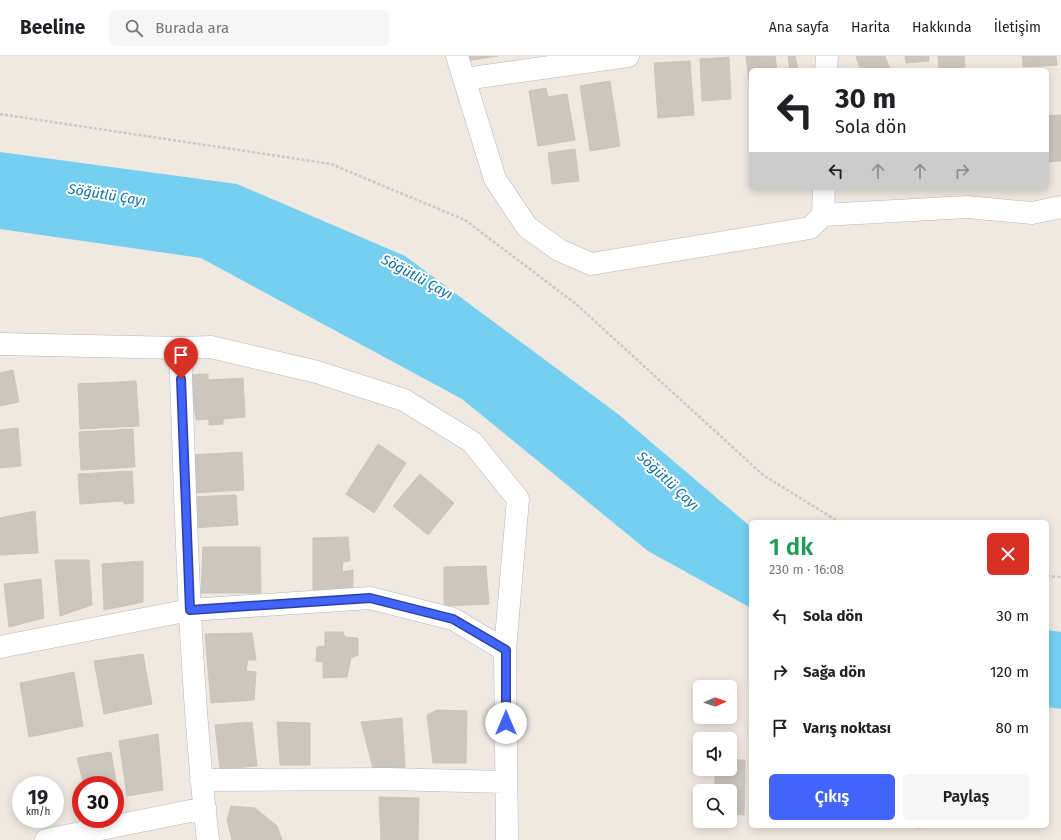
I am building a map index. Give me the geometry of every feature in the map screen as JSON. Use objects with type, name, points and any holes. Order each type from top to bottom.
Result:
[{"type":"street","points":[[457,56],[495,179],[527,227],[559,250],[591,264],[810,228],[823,215],[967,207],[1032,213],[1061,208]]},
{"type":"street","points":[[464,80],[628,56]]},
{"type":"street","points":[[826,68],[827,56]]},
{"type":"street","points":[[823,215],[824,190]]},
{"type":"street","points":[[0,344],[180,348],[210,347],[317,372],[404,400],[472,442],[518,499],[506,650],[507,840]]},
{"type":"street","points":[[180,348],[190,610],[201,780],[208,840]]},
{"type":"street","points":[[0,647],[190,610],[370,598],[453,619],[506,650]]},
{"type":"street","points":[[201,780],[387,779],[506,782]]},
{"type":"street","points":[[46,840],[205,808]]},
{"type":"path","points":[[0,114],[331,164],[465,220],[576,304],[763,475],[836,520]]},
{"type":"path","points":[[1049,576],[1061,577]]},
{"type":"water","name":"Söğütlü Çayı","points":[[0,152],[237,184],[405,256],[618,414],[749,525],[749,607],[648,551],[462,399],[201,258],[0,229]]},
{"type":"water","points":[[1049,630],[1061,632],[1061,709],[1049,707]]},
{"type":"building","points":[[466,56],[498,56],[466,61]]},
{"type":"building","points":[[746,56],[775,56],[777,68],[749,68],[749,79]]},
{"type":"building","points":[[788,56],[795,56],[798,68],[790,68]]},
{"type":"building","points":[[885,56],[889,68],[860,68],[856,57]]},
{"type":"building","points":[[905,56],[929,56],[929,61],[906,63]]},
{"type":"building","points":[[938,56],[964,56],[965,67],[939,68]]},
{"type":"building","points":[[1022,56],[1056,56],[1057,65],[1023,67]]},
{"type":"building","points":[[729,57],[731,99],[702,101],[700,59]]},
{"type":"building","points":[[690,61],[694,115],[658,118],[654,63]]},
{"type":"building","points":[[610,81],[620,146],[590,151],[580,86]]},
{"type":"building","points":[[546,88],[548,97],[567,94],[575,140],[538,146],[529,91]]},
{"type":"building","points":[[1061,115],[1061,161],[1049,162],[1049,116]]},
{"type":"building","points":[[575,149],[579,181],[552,184],[548,153]]},
{"type":"building","points":[[13,370],[19,402],[0,406],[0,373]]},
{"type":"building","points":[[208,374],[208,380],[243,378],[245,417],[223,419],[223,424],[209,425],[209,419],[196,420],[194,403],[187,403],[185,375]]},
{"type":"building","points":[[136,381],[139,426],[80,429],[78,384]]},
{"type":"building","points":[[18,428],[21,466],[0,468],[0,430]]},
{"type":"building","points":[[133,429],[135,467],[81,470],[79,432]]},
{"type":"building","points":[[378,444],[406,463],[374,513],[346,494]]},
{"type":"building","points":[[242,452],[244,490],[192,493],[190,455]]},
{"type":"building","points":[[132,471],[134,503],[124,504],[124,501],[80,504],[78,474]]},
{"type":"building","points":[[420,474],[454,503],[428,535],[393,506]]},
{"type":"building","points":[[236,495],[238,525],[192,528],[190,497]]},
{"type":"building","points":[[35,511],[38,553],[0,555],[0,518]]},
{"type":"building","points":[[348,537],[350,561],[343,562],[342,572],[353,570],[353,589],[313,590],[313,538]]},
{"type":"building","points":[[203,547],[260,547],[261,593],[201,593]]},
{"type":"building","points":[[55,560],[89,560],[92,605],[60,616]]},
{"type":"building","points":[[143,561],[143,602],[104,610],[102,564]]},
{"type":"building","points":[[486,566],[489,604],[444,606],[444,567]]},
{"type":"building","points":[[41,579],[44,618],[9,627],[4,584]]},
{"type":"building","points":[[325,632],[343,632],[345,637],[358,638],[358,655],[351,658],[347,677],[323,678],[323,662],[316,661],[317,647],[325,646]]},
{"type":"building","points":[[252,633],[256,660],[248,660],[246,671],[256,672],[254,700],[211,703],[205,634]]},
{"type":"building","points":[[143,654],[152,704],[104,714],[94,661]]},
{"type":"building","points":[[74,672],[83,726],[29,737],[20,683]]},
{"type":"building","points":[[437,710],[467,711],[466,763],[433,763],[427,715]]},
{"type":"building","points":[[402,718],[405,768],[373,768],[361,722]]},
{"type":"building","points":[[252,722],[257,766],[220,769],[215,725]]},
{"type":"building","points":[[277,722],[310,723],[310,765],[280,765]]},
{"type":"building","points":[[158,734],[163,790],[127,796],[119,741]]},
{"type":"building","points":[[111,752],[115,776],[82,776],[77,758]]},
{"type":"building","points":[[737,760],[745,760],[744,815],[737,814],[737,784],[715,784],[715,776],[737,776]]},
{"type":"building","points":[[379,797],[419,798],[418,840],[381,840]]},
{"type":"building","points":[[231,806],[255,808],[277,826],[282,840],[232,840],[227,820]]},
{"type":"route","points":[[181,379],[190,610],[370,598],[453,619],[506,650],[506,723]]}]
